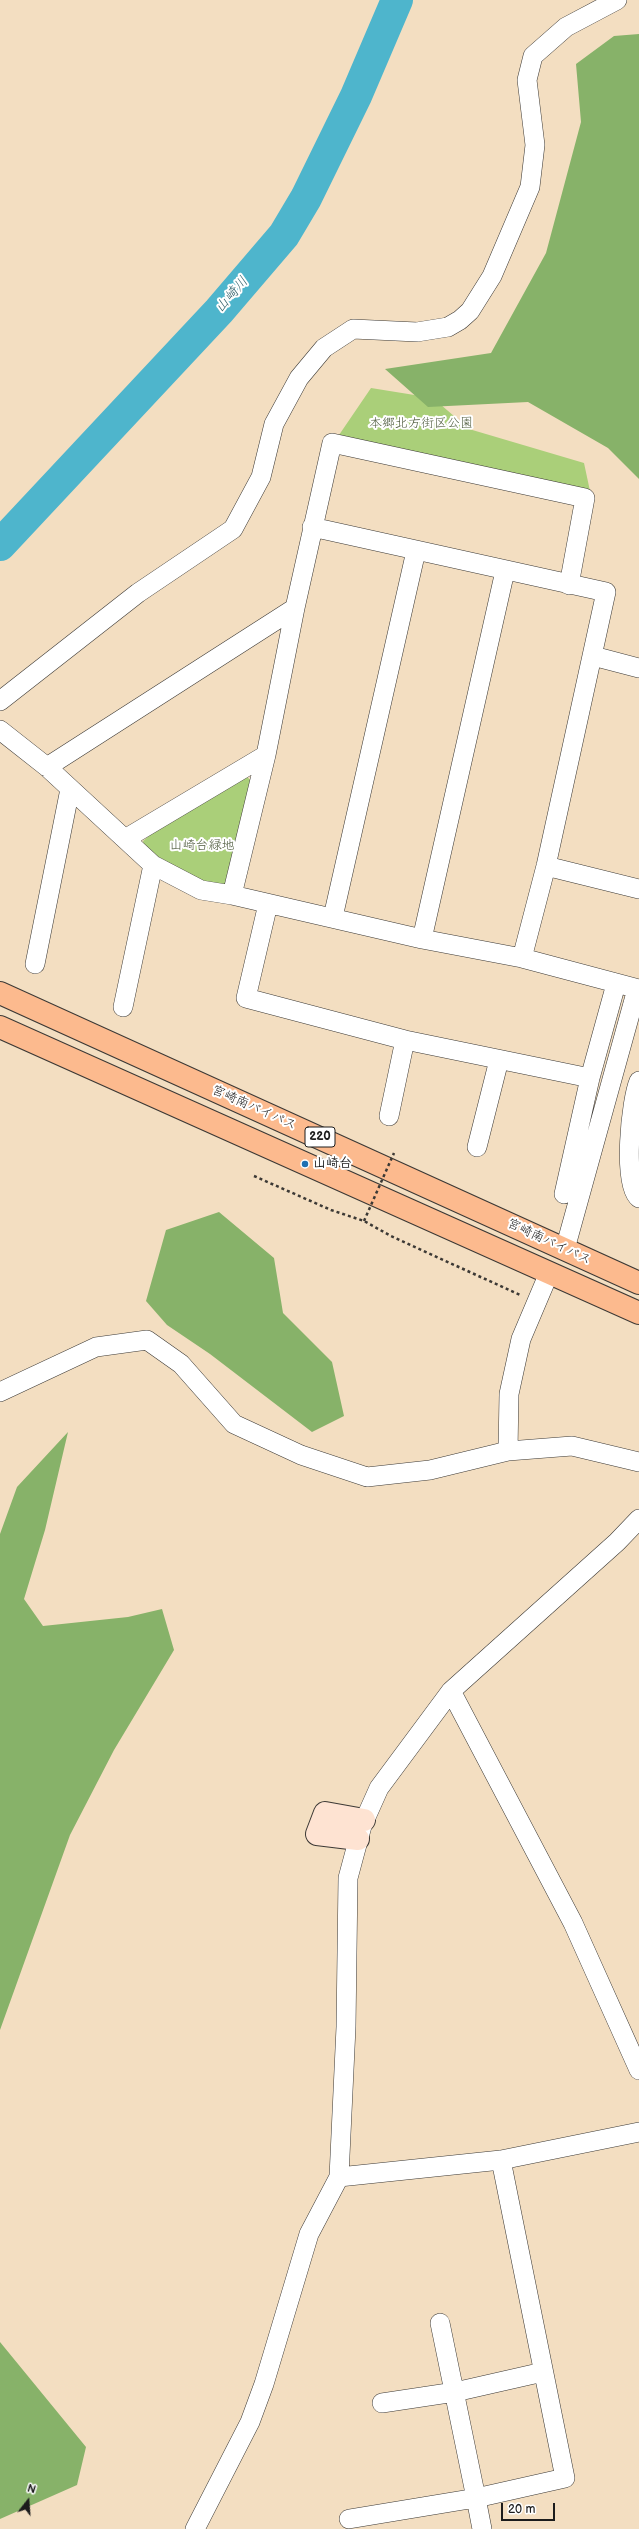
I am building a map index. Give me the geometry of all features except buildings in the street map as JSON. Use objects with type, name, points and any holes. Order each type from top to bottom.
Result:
[{"type":"highway","name":"宮崎南バイパス","points":[[0,993],[639,1283]]},
{"type":"highway","name":"220","points":[[0,1026],[639,1313]]},
{"type":"street","points":[[0,701],[138,593],[233,529],[261,477],[274,424],[299,378],[324,348],[353,329],[417,332],[448,327],[460,320],[470,311],[492,276],[530,187],[535,145],[527,80],[533,56],[566,27],[617,0]]},
{"type":"street","points":[[232,895],[266,755],[312,527],[332,444],[585,498],[569,585]]},
{"type":"street","points":[[312,527],[505,571],[606,592],[546,866],[522,958]]},
{"type":"street","points":[[333,917],[416,551]]},
{"type":"street","points":[[422,939],[505,571]]},
{"type":"street","points":[[47,767],[295,608]]},
{"type":"street","points":[[593,656],[639,668]]},
{"type":"street","points":[[0,730],[47,767],[153,865],[201,890],[232,895],[333,917],[422,939],[522,958],[638,989],[565,1249]]},
{"type":"street","points":[[125,839],[266,755]]},
{"type":"street","points":[[35,964],[70,789]]},
{"type":"street","points":[[123,1007],[153,865]]},
{"type":"street","points":[[546,866],[639,886]]},
{"type":"street","points":[[268,904],[246,998],[405,1040],[590,1078]]},
{"type":"street","points":[[564,1194],[590,1078],[616,984]]},
{"type":"street","points":[[389,1116],[405,1040]]},
{"type":"street","points":[[477,1147],[499,1060]]},
{"type":"street","points":[[639,1080],[632,1105],[630,1174],[639,1198]]},
{"type":"street","points":[[508,1451],[509,1394],[520,1339],[548,1273]]},
{"type":"street","points":[[0,1392],[96,1347],[147,1340],[181,1364],[234,1424],[301,1455],[366,1477],[430,1470],[508,1451],[572,1446],[639,1462]]},
{"type":"street","points":[[195,2529],[250,2422],[264,2384],[309,2234],[339,2178],[346,2027],[348,1878],[361,1830],[379,1788],[451,1692],[617,1542],[639,1519]]},
{"type":"street","points":[[451,1692],[573,1923],[639,2070]]},
{"type":"street","points":[[339,2178],[501,2160],[639,2132]]},
{"type":"street","points":[[349,2518],[476,2498],[566,2478],[543,2372],[501,2160]]},
{"type":"street","points":[[440,2323],[482,2529]]},
{"type":"street","points":[[382,2402],[455,2392],[543,2372]]},
{"type":"path","points":[[364,1221],[394,1153]]},
{"type":"path","points":[[254,1176],[331,1210],[364,1221],[391,1236],[535,1302]]},
{"type":"green space","points":[[639,34],[639,479],[608,448],[528,402],[428,407],[385,369],[491,353],[546,253],[581,122],[576,64],[614,36]]},
{"type":"green space","name":"本郷北方街区公園","points":[[371,388],[433,398],[469,429],[584,463],[590,491],[339,435]]},
{"type":"green space","name":"山崎台緑地","points":[[247,777],[254,783],[231,880],[218,889],[145,850],[143,841],[150,835]]},
{"type":"green space","points":[[219,1212],[274,1258],[283,1313],[332,1362],[344,1416],[312,1432],[210,1354],[167,1325],[146,1301],[166,1230]]},
{"type":"green space","points":[[68,1432],[45,1530],[24,1599],[43,1626],[128,1617],[162,1609],[174,1650],[114,1750],[70,1835],[0,2030],[0,1534],[17,1487]]},
{"type":"green space","points":[[0,2342],[86,2447],[77,2485],[0,2519]]},
{"type":"waterway","name":"山崎川","points":[[0,545],[219,311],[284,235],[306,198],[356,96],[397,0]]},
{"type":"place","name":"山崎台","points":[[305,1164]]}]
